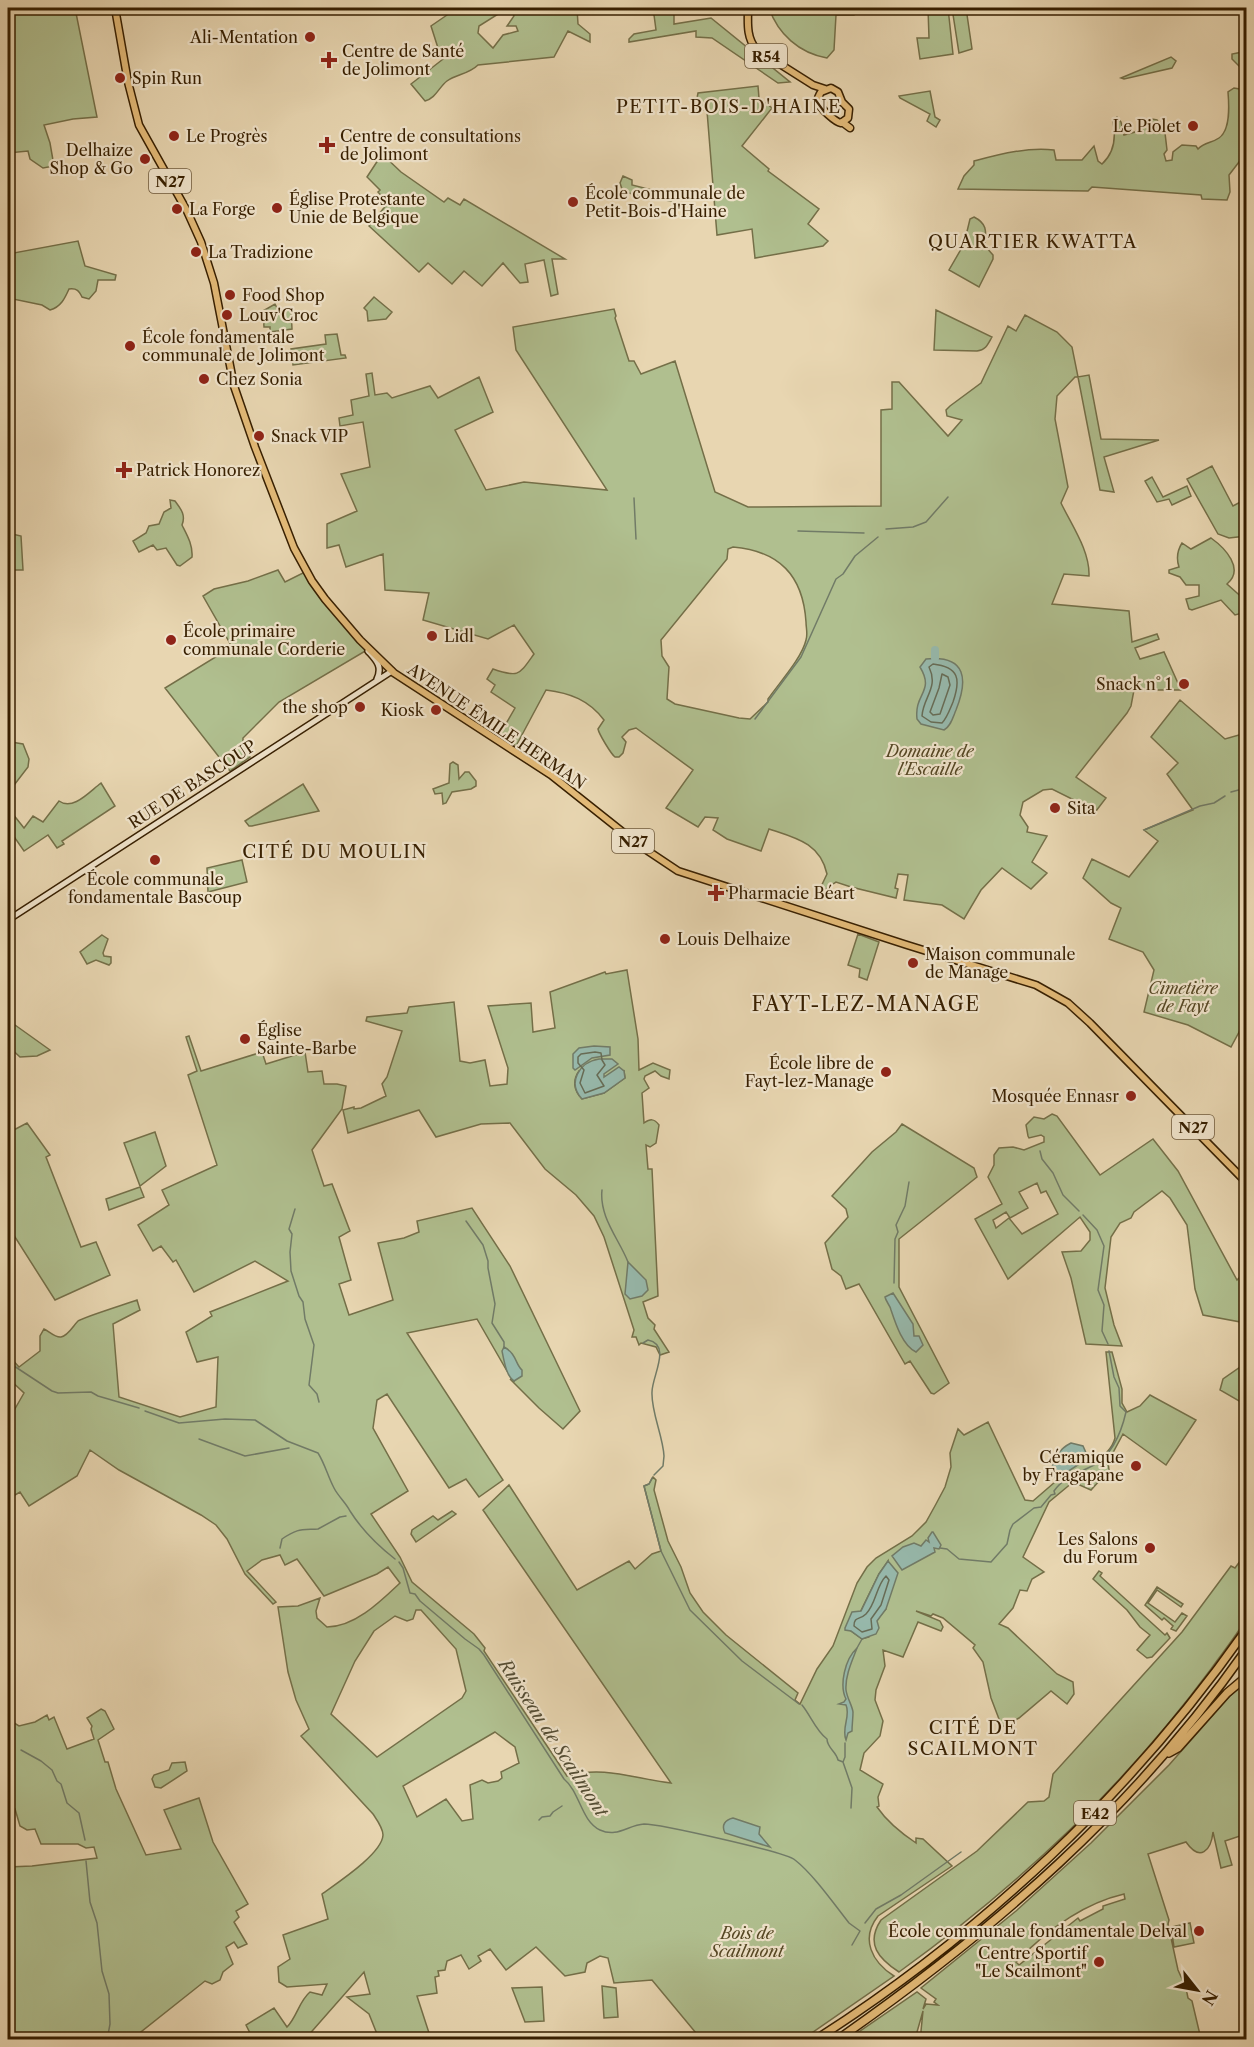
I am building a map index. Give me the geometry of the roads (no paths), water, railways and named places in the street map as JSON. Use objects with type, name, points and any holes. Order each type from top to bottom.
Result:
[{"type":"highway","name":"E42","points":[[815,2040],[885,1992],[974,1924],[1104,1804],[1176,1723],[1219,1669],[1246,1629]]},
{"type":"highway","name":"E42","points":[[837,2040],[925,1977],[1044,1878],[1096,1829],[1162,1758],[1208,1702],[1246,1650]]},
{"type":"highway","points":[[1162,1758],[1178,1748],[1227,1693],[1246,1677]]},
{"type":"main road","name":"AVENUE ÉMILE HERMAN","points":[[115,8],[128,82],[139,125],[187,211],[201,242],[212,276],[231,373],[255,447],[294,548],[318,590],[348,627],[392,671],[551,775],[639,845],[671,867],[736,891],[1036,985],[1068,1003],[1246,1182]]},
{"type":"main road","name":"R54","points":[[748,8],[748,33],[753,45],[761,53],[813,85],[825,89],[836,89],[842,102],[849,109],[848,118],[842,122],[835,122],[819,104],[819,95],[813,85]]},
{"type":"main road","points":[[819,95],[825,89]]},
{"type":"main road","name":"R54","points":[[842,122],[850,128]]},
{"type":"main road","points":[[348,627],[379,665],[380,672],[374,682]]},
{"type":"main road","name":"RUE DE BASCOUP","points":[[8,920],[392,671]]},
{"type":"water","points":[[926,659],[950,661],[957,665],[961,672],[963,680],[960,699],[952,721],[944,730],[921,724],[917,719],[918,703],[925,688],[924,675],[920,667]]},
{"type":"water","points":[[610,1047],[610,1055],[592,1058],[575,1070],[573,1054],[579,1048]]},
{"type":"water","points":[[599,1059],[612,1059],[618,1064],[604,1074],[604,1077],[619,1067],[624,1071],[625,1078],[604,1093],[582,1099],[576,1086],[577,1074],[586,1064]]},
{"type":"water","points":[[628,1262],[646,1280],[648,1290],[642,1296],[630,1299],[625,1294]]},
{"type":"water","points":[[893,1293],[913,1324],[914,1336],[919,1336],[923,1345],[916,1352],[904,1340],[885,1297]]},
{"type":"water","points":[[504,1347],[514,1356],[522,1370],[522,1376],[514,1381],[506,1368],[502,1351]]},
{"type":"water","points":[[1071,1443],[1083,1446],[1087,1455],[1084,1461],[1058,1478],[1053,1477],[1051,1471],[1055,1458],[1063,1448]]},
{"type":"water","points":[[932,1532],[941,1545],[939,1549],[934,1548],[935,1552],[902,1570],[892,1556],[903,1547],[914,1543],[921,1546],[926,1540],[929,1542],[928,1538]]},
{"type":"water","points":[[888,1561],[898,1573],[886,1609],[877,1621],[879,1628],[876,1634],[862,1639],[845,1628],[852,1612],[861,1611]]},
{"type":"water","points":[[857,1648],[846,1685],[853,1712],[852,1731],[848,1733],[846,1740],[847,1709],[846,1705],[839,1704],[846,1699],[843,1680],[846,1665]]},
{"type":"water","points":[[733,1818],[760,1827],[759,1834],[770,1847],[725,1833],[724,1823]]},
{"type":"waterway","points":[[886,529],[913,527],[926,522],[948,497]]},
{"type":"waterway","points":[[634,498],[636,539]]},
{"type":"waterway","points":[[798,531],[864,533]]},
{"type":"waterway","points":[[755,719],[801,657],[836,579],[843,574],[855,556],[878,537]]},
{"type":"waterway","points":[[935,650],[935,658]]},
{"type":"waterway","points":[[1231,792],[1246,788]]},
{"type":"waterway","points":[[1144,830],[1200,806],[1214,803],[1225,796]]},
{"type":"waterway","points":[[1040,1151],[1042,1159],[1053,1173],[1063,1195],[1079,1211]]},
{"type":"waterway","points":[[894,1283],[895,1239],[898,1232],[896,1225],[905,1206],[909,1182]]},
{"type":"waterway","points":[[602,1190],[607,1219],[628,1262]]},
{"type":"waterway","points":[[295,1209],[289,1229],[292,1234],[291,1271],[303,1302],[305,1319],[314,1345],[309,1385],[317,1394],[319,1402]]},
{"type":"waterway","points":[[1083,1215],[1097,1230],[1104,1246],[1098,1290],[1104,1305],[1102,1331],[1108,1344]]},
{"type":"waterway","points":[[466,1221],[483,1245],[488,1261],[495,1304],[492,1323],[504,1342],[504,1347]]},
{"type":"waterway","points":[[643,1343],[648,1340],[655,1343],[660,1354],[652,1400],[664,1456],[663,1466],[654,1475]]},
{"type":"waterway","points":[[940,1548],[947,1549],[959,1559],[991,1562],[1007,1544],[1013,1524],[1034,1508],[1041,1507],[1051,1495],[1055,1494],[1054,1491],[1065,1480],[1103,1459],[1118,1437],[1126,1412],[1120,1406],[1119,1388],[1114,1377],[1109,1351]]},
{"type":"waterway","points":[[8,1362],[52,1391],[58,1393],[91,1392],[139,1408]]},
{"type":"waterway","points":[[145,1411],[179,1423],[225,1419],[255,1420],[287,1441],[318,1453],[334,1488],[355,1518],[370,1537],[395,1559]]},
{"type":"waterway","points":[[199,1439],[245,1456],[289,1448]]},
{"type":"waterway","points":[[652,1478],[649,1484],[644,1486],[661,1551],[690,1610],[742,1661],[799,1704]]},
{"type":"waterway","points":[[280,1548],[282,1539],[292,1533],[318,1529],[346,1516]]},
{"type":"waterway","name":"Ruisseau de Scailmont","points":[[399,1562],[410,1593],[415,1594],[420,1601],[484,1655],[574,1791],[584,1813],[594,1826],[612,1833],[638,1825],[654,1825],[787,1856],[802,1866],[849,1923],[860,1931],[852,1945]]},
{"type":"waterway","points":[[857,1648],[862,1639]]},
{"type":"waterway","points":[[802,1705],[827,1739],[828,1745],[838,1760],[843,1762]]},
{"type":"waterway","points":[[845,1743],[843,1762],[852,1788],[851,1808]]},
{"type":"waterway","points":[[21,1750],[52,1770],[61,1784],[67,1803],[79,1813],[85,1840]]},
{"type":"waterway","points":[[539,1820],[550,1816],[562,1806]]},
{"type":"waterway","points":[[865,1923],[876,1909],[901,1895],[961,1852]]},
{"type":"waterway","points":[[86,1861],[90,1902],[97,1923],[102,1971],[109,1994],[110,2024],[107,2040]]},
{"type":"railway","points":[[1236,2040],[1246,2036]]},
{"type":"place","name":"Ali-Mentation","points":[[310,37]]},
{"type":"place","name":"Centre de Santé de Jolimont","points":[[329,60]]},
{"type":"place","name":"Spin Run","points":[[120,78]]},
{"type":"place","name":"Le Piolet","points":[[1193,126]]},
{"type":"place","name":"Le Progrès","points":[[174,136]]},
{"type":"place","name":"Centre de consultations de Jolimont","points":[[327,145]]},
{"type":"place","name":"Delhaize Shop & Go","points":[[145,159]]},
{"type":"place","name":"École communale de Petit-Bois-d'Haine","points":[[573,202]]},
{"type":"place","name":"Église Protestante Unie de Belgique","points":[[277,208]]},
{"type":"place","name":"La Forge","points":[[177,209]]},
{"type":"place","name":"La Tradizione","points":[[196,252]]},
{"type":"place","name":"Food Shop","points":[[230,295]]},
{"type":"place","name":"Louv'Croc","points":[[227,315]]},
{"type":"place","name":"École fondamentale communale de Jolimont","points":[[130,346]]},
{"type":"place","name":"Chez Sonia","points":[[204,379]]},
{"type":"place","name":"Snack VIP","points":[[259,436]]},
{"type":"place","name":"Patrick Honorez","points":[[124,470]]},
{"type":"place","name":"Lidl","points":[[432,636]]},
{"type":"place","name":"École primaire communale Corderie","points":[[171,640]]},
{"type":"place","name":"Snack n° 1","points":[[1184,684]]},
{"type":"place","name":"the shop","points":[[360,707]]},
{"type":"place","name":"Kiosk","points":[[436,710]]},
{"type":"place","name":"Sita","points":[[1055,808]]},
{"type":"place","name":"École communale fondamentale Bascoup","points":[[155,860]]},
{"type":"place","name":"Pharmacie Béart","points":[[716,893]]},
{"type":"place","name":"Louis Delhaize","points":[[665,939]]},
{"type":"place","name":"Maison communale de Manage","points":[[913,963]]},
{"type":"place","name":"Église Sainte-Barbe","points":[[245,1039]]},
{"type":"place","name":"École libre de Fayt-lez-Manage","points":[[886,1072]]},
{"type":"place","name":"Mosquée Ennasr","points":[[1131,1096]]},
{"type":"place","name":"Céramique by Fragapane","points":[[1136,1466]]},
{"type":"place","name":"Les Salons du Forum","points":[[1150,1548]]},
{"type":"place","name":"École communale fondamentale Delval","points":[[1199,1931]]},
{"type":"place","name":"Centre Sportif \"Le Scailmont\"","points":[[1099,1962]]},
{"type":"district","name":"PETIT-BOIS-D'HAINE","points":[[729,107]]},
{"type":"district","name":"QUARTIER KWATTA","points":[[1033,242]]},
{"type":"district","name":"CITÉ DU MOULIN","points":[[335,852]]},
{"type":"district","name":"FAYT-LEZ-MANAGE","points":[[866,1004]]},
{"type":"district","name":"CITÉ DE SCAILMONT","points":[[973,1738]]},
{"type":"park label","name":"Domaine de l'Escaille","points":[[930,760]]},
{"type":"park label","name":"Cimetière de Fayt","points":[[1183,997]]},
{"type":"park label","name":"Bois de Scailmont","points":[[747,1942]]}]
